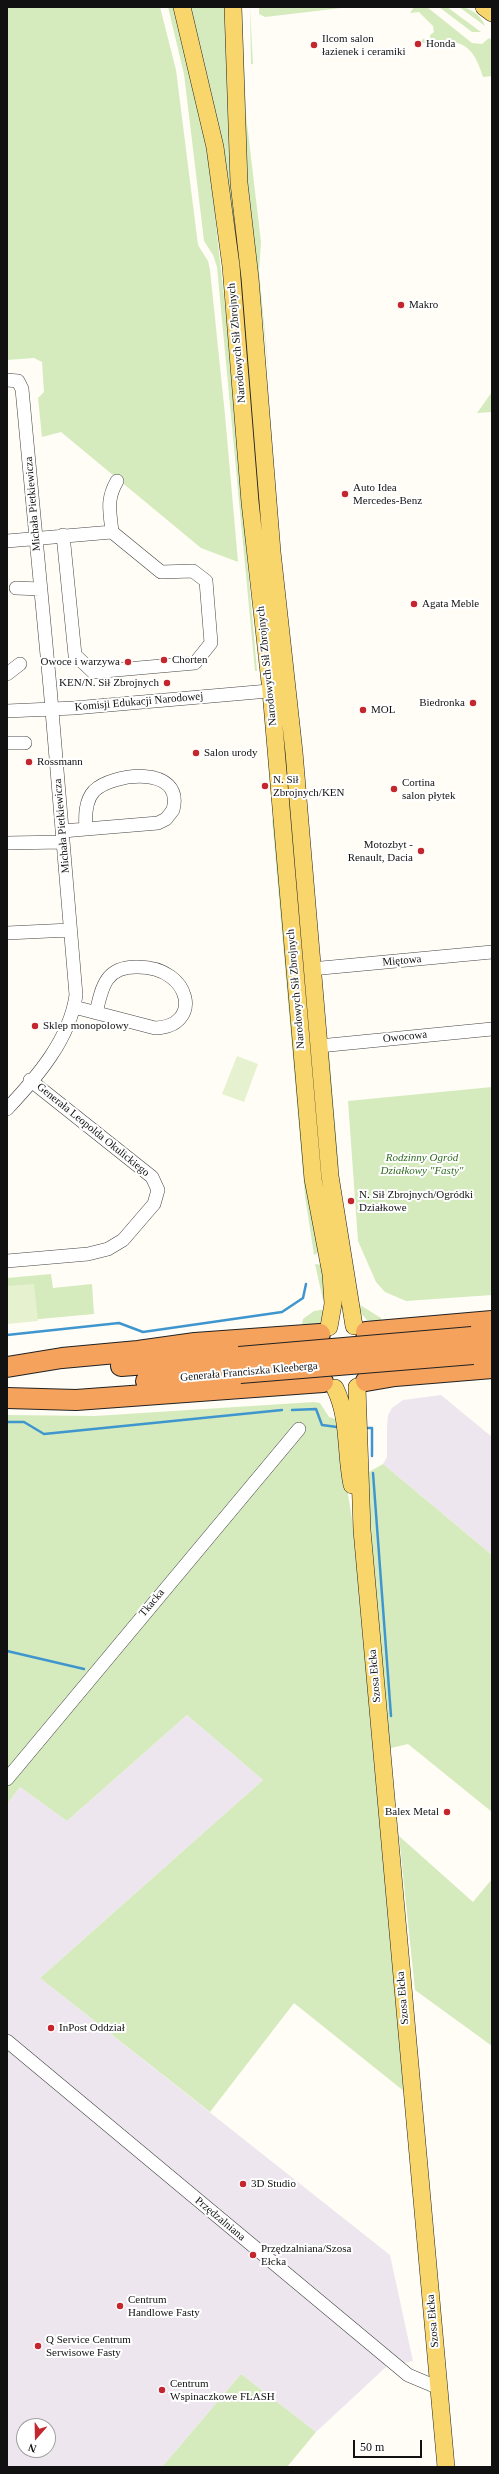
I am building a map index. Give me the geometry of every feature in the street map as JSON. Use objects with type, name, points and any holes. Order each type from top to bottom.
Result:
[{"type":"highway","points":[[360,1329],[492,1321]]},
{"type":"highway","points":[[7,1367],[62,1358],[138,1351],[195,1343],[325,1331]]},
{"type":"highway","name":"Generała Franciszka Kleeberga","points":[[7,1376],[239,1365],[479,1348],[492,1336]]},
{"type":"highway","name":"Generała Franciszka Kleeberga","points":[[7,1393],[239,1365]]},
{"type":"highway","points":[[362,1384],[395,1376],[492,1368]]},
{"type":"highway","points":[[7,1398],[76,1400],[329,1385]]},
{"type":"main road","name":"Narodowych Sił Zbrojnych","points":[[182,7],[220,179],[231,266],[262,612],[271,691],[313,1179],[331,1274],[333,1304],[325,1331]]},
{"type":"main road","name":"Narodowych Sił Zbrojnych","points":[[233,7],[239,183],[295,762],[311,969],[330,1176],[360,1329]]},
{"type":"main road","points":[[484,7],[492,13]]},
{"type":"main road","points":[[262,612],[280,611]]},
{"type":"main road","points":[[276,763],[295,762]]},
{"type":"main road","points":[[313,1179],[330,1176]]},
{"type":"main road","points":[[346,1324],[360,1329],[373,1341],[376,1357],[373,1373],[362,1384],[347,1389],[329,1385],[316,1374],[311,1353],[314,1343],[325,1331],[346,1324]]},
{"type":"main road","name":"Szosa Ełcka","points":[[362,1384],[360,1467],[362,1530],[446,2467]]},
{"type":"main road","name":"Szosa Ełcka","points":[[329,1385],[346,1415],[348,1456],[362,1530]]},
{"type":"main road","points":[[348,1456],[354,1464],[360,1467]]},
{"type":"street","name":"Michała Pietkiewicza","points":[[7,1109],[59,1043],[71,1020],[74,1007],[75,981],[52,709],[22,389],[12,381]]},
{"type":"street","points":[[112,532],[108,500],[110,492],[117,481]]},
{"type":"street","points":[[7,541],[63,535],[112,532],[161,572],[193,571],[206,580],[211,643],[195,663],[93,672],[74,655],[63,535]]},
{"type":"street","points":[[16,588],[40,589]]},
{"type":"street","points":[[7,674],[20,664]]},
{"type":"street","name":"Komisji Edukacji Narodowej","points":[[7,711],[52,709],[288,689]]},
{"type":"street","points":[[7,743],[25,743]]},
{"type":"street","points":[[7,843],[63,837],[86,829],[163,821],[173,810],[174,793],[168,784],[150,777],[108,782],[94,791],[88,799],[86,829]]},
{"type":"street","points":[[7,933],[70,930]]},
{"type":"street","name":"Miętowa","points":[[311,969],[492,952]]},
{"type":"street","points":[[74,1007],[155,1028],[163,1028],[176,1023],[185,1008],[186,999],[183,991],[170,974],[149,967],[132,967],[121,969],[106,980],[96,1012]]},
{"type":"street","name":"Owocowa","points":[[318,1046],[492,1029]]},
{"type":"street","name":"Generała Leopolda Okulickiego","points":[[7,1261],[88,1254],[108,1249],[123,1240],[154,1204],[158,1190],[152,1177],[30,1080]]},
{"type":"street","name":"Tkacka","points":[[7,1779],[300,1429]]},
{"type":"street","name":"Przędzalniana","points":[[7,2041],[408,2375],[439,2388]]},
{"type":"shaded area","points":[[441,1395],[492,1437],[492,1555],[383,1464],[387,1457],[388,1415],[392,1408],[403,1400]]},
{"type":"shaded area","points":[[187,1715],[263,1780],[40,1978],[390,2255],[413,2361],[386,2367],[316,2432],[241,2374],[162,2467],[7,2467],[7,1804],[20,1787],[67,1821]]},
{"type":"green space","points":[[7,7],[160,7],[176,70],[198,245],[208,261],[210,270],[238,562],[201,548],[61,432],[42,437],[38,398],[44,392],[42,362],[34,358],[7,360]]},
{"type":"green space","points":[[168,7],[176,7],[208,151],[245,490],[245,534],[257,671],[255,671],[217,267],[213,255],[204,241],[184,74]]},
{"type":"green space","points":[[187,7],[227,7],[263,533],[255,492],[233,232]]},
{"type":"green space","points":[[239,7],[242,7],[246,115],[261,242],[259,272],[271,394],[247,175]]},
{"type":"green space","points":[[250,7],[253,64],[251,64]]},
{"type":"green space","points":[[259,7],[350,7],[265,17],[259,14]]},
{"type":"green space","points":[[414,7],[427,7],[472,43],[482,44],[489,38],[492,40],[492,76],[483,77],[473,55],[468,48],[461,44],[453,42],[420,43],[423,39],[430,38],[430,35],[434,32],[433,26],[419,12],[410,13]]},
{"type":"green space","points":[[439,7],[447,7],[481,32],[472,32]]},
{"type":"green space","points":[[459,7],[471,10],[481,19],[485,26]]},
{"type":"green space","points":[[492,392],[492,412],[477,413]]},
{"type":"green space","points":[[272,818],[277,827],[320,1252],[314,1255],[305,1196]]},
{"type":"green space","points":[[329,1052],[339,1170],[334,1155],[326,1054]]},
{"type":"green space","points":[[237,1056],[258,1064],[244,1102],[222,1094]]},
{"type":"green space","name":"Rodzinny Ogród Działkowy \"Fasty\"","points":[[492,1087],[492,1295],[406,1301],[385,1292],[376,1282],[358,1241],[348,1101]]},
{"type":"green space","points":[[315,1264],[323,1265],[327,1299],[323,1300]]},
{"type":"green space","points":[[51,1274],[53,1288],[92,1284],[94,1314],[7,1322],[7,1278]]},
{"type":"green space","points":[[34,1284],[38,1321],[7,1324],[7,1286]]},
{"type":"green space","points":[[357,1303],[381,1318],[381,1323],[367,1320],[358,1310]]},
{"type":"green space","points":[[327,1309],[321,1324],[301,1330],[303,1319],[314,1311]]},
{"type":"green space","points":[[314,1402],[320,1403],[329,1417],[339,1420],[344,1469],[354,1532],[405,2092],[294,2003],[210,2112],[40,1978],[263,1780],[187,1715],[67,1821],[20,1787],[7,1804],[7,1415],[95,1416]]},
{"type":"green space","points":[[383,1464],[492,1555],[492,1812],[408,1744],[387,1749],[367,1473]]},
{"type":"green space","points":[[399,1836],[473,1902],[492,1879],[492,2046],[415,1990]]},
{"type":"green space","points":[[241,2374],[316,2432],[287,2467],[162,2467]]},
{"type":"waterway","points":[[7,1335],[119,1323],[143,1332],[282,1312],[303,1298],[306,1284]]},
{"type":"waterway","points":[[292,1410],[316,1409],[322,1425],[337,1427]]},
{"type":"waterway","points":[[7,1422],[24,1422],[44,1434],[282,1410]]},
{"type":"waterway","points":[[367,1428],[372,1428],[372,1456]]},
{"type":"waterway","points":[[373,1473],[391,1716]]},
{"type":"waterway","points":[[7,1651],[84,1669]]},
{"type":"place","name":"Honda","points":[[418,44]]},
{"type":"place","name":"Ilcom salon łazienek i ceramiki","points":[[314,45]]},
{"type":"place","name":"Makro","points":[[401,305]]},
{"type":"place","name":"Auto Idea Mercedes-Benz","points":[[345,494]]},
{"type":"place","name":"Agata Meble","points":[[414,604]]},
{"type":"place","name":"Chorten","points":[[164,660]]},
{"type":"place","name":"Owoce i warzywa","points":[[128,662]]},
{"type":"place","name":"KEN/N. Sił Zbrojnych","points":[[167,683]]},
{"type":"place","name":"Biedronka","points":[[473,703]]},
{"type":"place","name":"MOL","points":[[363,710]]},
{"type":"place","name":"Salon urody","points":[[196,753]]},
{"type":"place","name":"Rossmann","points":[[29,762]]},
{"type":"place","name":"N. Sił Zbrojnych/KEN","points":[[265,786]]},
{"type":"place","name":"Cortina salon płytek","points":[[394,789]]},
{"type":"place","name":"Motozbyt - Renault, Dacia","points":[[421,851]]},
{"type":"place","name":"Sklep monopolowy","points":[[35,1026]]},
{"type":"place","name":"N. Sił Zbrojnych/Ogródki Działkowe","points":[[351,1201]]},
{"type":"place","name":"Balex Metal","points":[[447,1812]]},
{"type":"place","name":"InPost Oddział","points":[[51,2028]]},
{"type":"place","name":"3D Studio","points":[[243,2184]]},
{"type":"place","name":"Przędzalniana/Szosa Ełcka","points":[[253,2255]]},
{"type":"place","name":"Centrum Handlowe Fasty","points":[[120,2306]]},
{"type":"place","name":"Q Service Centrum Serwisowe Fasty","points":[[38,2346]]},
{"type":"place","name":"Centrum Wspinaczkowe FLASH","points":[[162,2390]]}]
